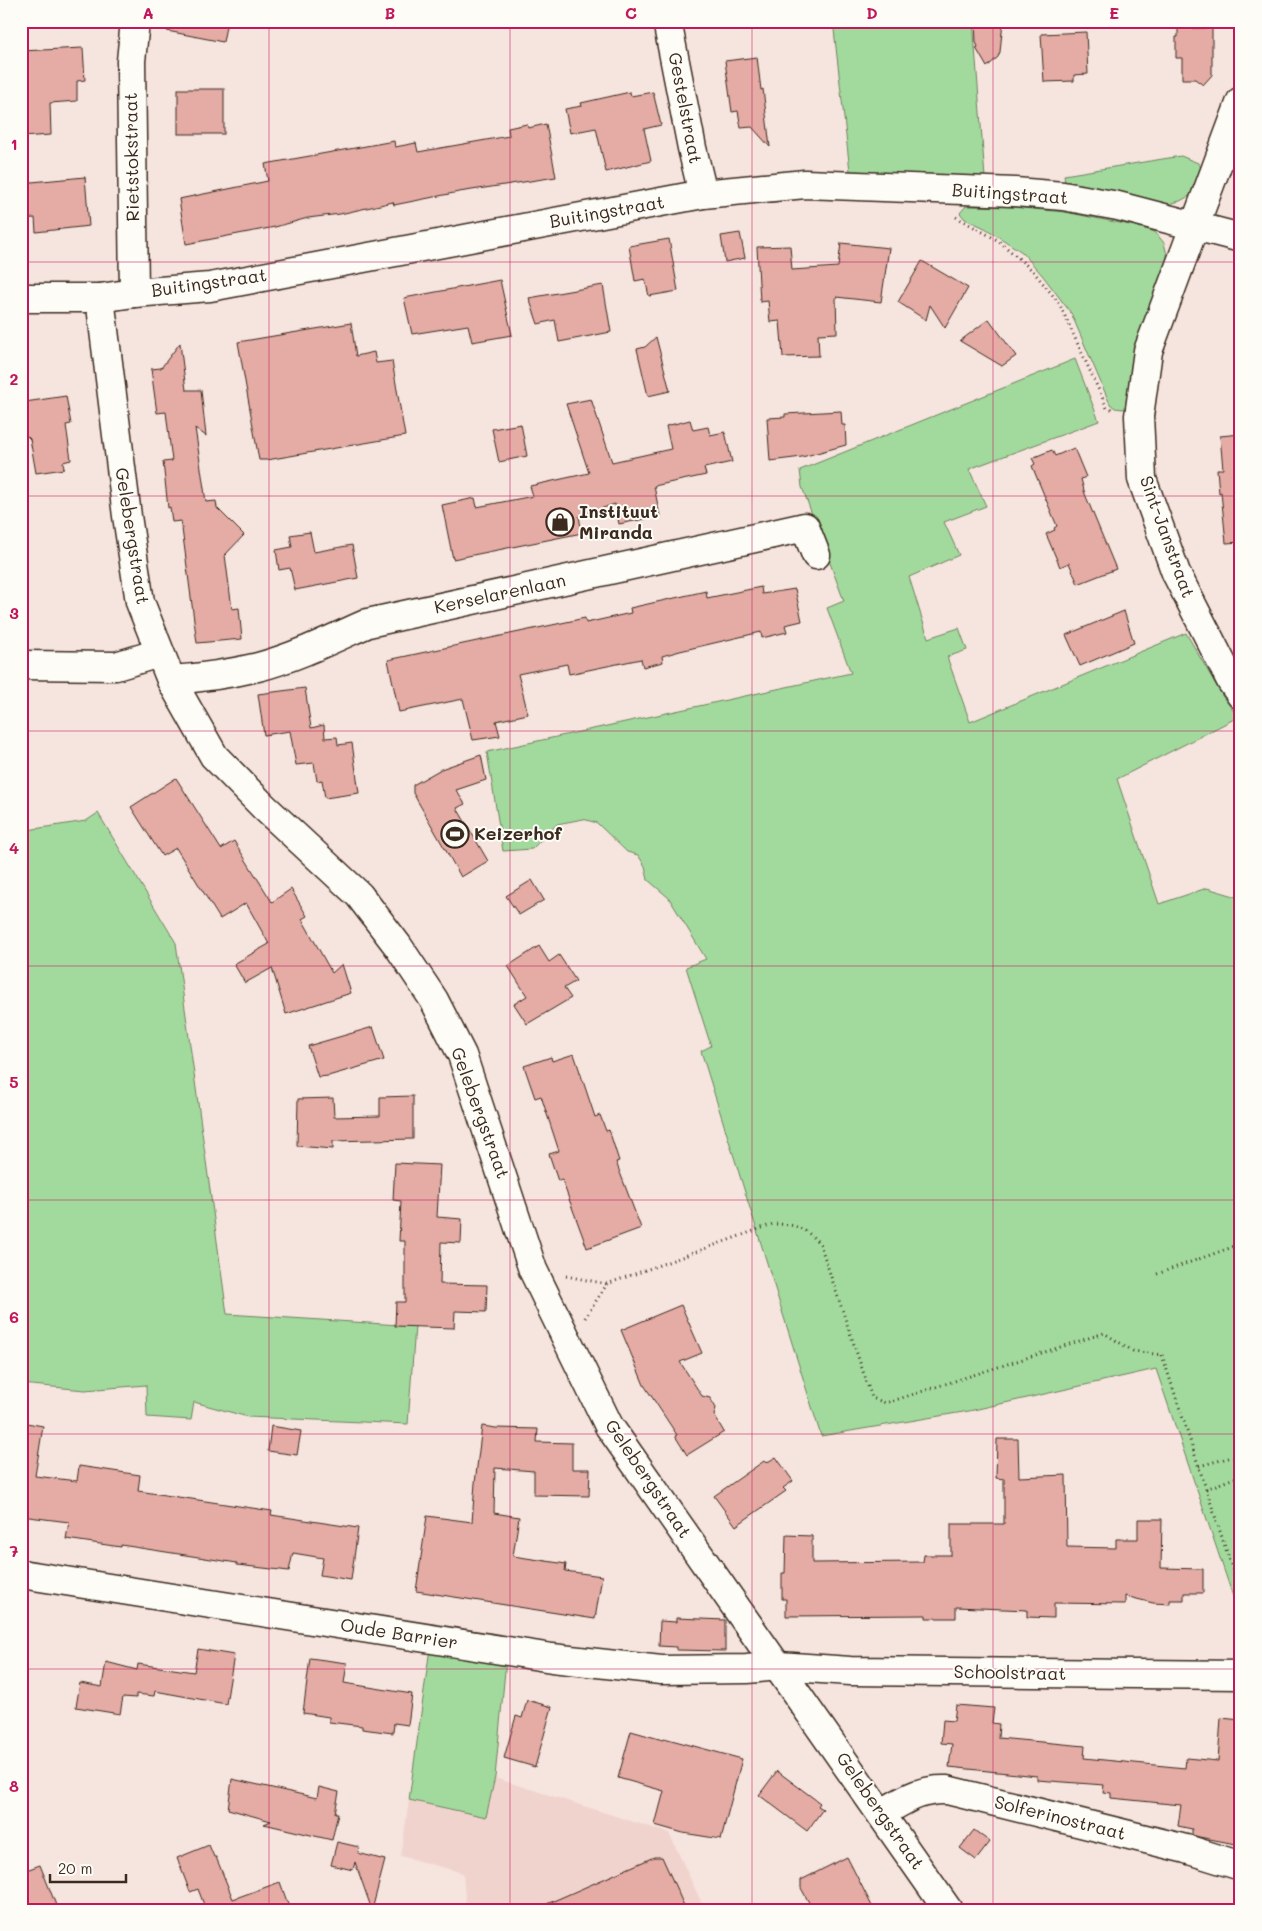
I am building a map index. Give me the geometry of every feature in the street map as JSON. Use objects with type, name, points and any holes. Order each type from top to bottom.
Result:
[{"type":"street","name":"Rietstokstraat","points":[[134,293],[131,61],[135,21]]},
{"type":"street","name":"Gestelstraat","points":[[667,21],[703,194]]},
{"type":"street","name":"Sint-Janstraat","points":[[1241,101],[1148,351],[1139,416],[1142,479],[1176,573],[1231,682],[1241,695]]},
{"type":"street","name":"Buitingstraat","points":[[21,298],[100,298],[134,293],[210,287],[703,194],[805,184],[1015,192],[1063,196],[1118,206],[1241,238]]},
{"type":"street","name":"Gelebergstraat","points":[[100,298],[127,516],[140,602],[171,680],[214,756],[264,807],[359,895],[398,946],[434,1000],[462,1055],[533,1270],[609,1426],[882,1812],[948,1910]]},
{"type":"street","name":"Kerselarenlaan","points":[[171,680],[206,677],[259,666],[314,648],[368,623],[805,527],[816,555]]},
{"type":"street","points":[[21,665],[116,666],[159,653]]},
{"type":"street","name":"Oude Barrier","points":[[21,1574],[552,1658],[661,1670],[747,1669],[779,1666]]},
{"type":"street","name":"Schoolstraat","points":[[779,1666],[850,1671],[1241,1675]]},
{"type":"street","name":"Solferinostraat","points":[[882,1812],[912,1796],[931,1789],[946,1790],[1186,1849],[1241,1866]]},
{"type":"path","points":[[936,189],[952,215],[999,241],[1033,271],[1059,303],[1107,408],[1139,416]]},
{"type":"path","points":[[533,1270],[607,1284],[773,1224],[792,1224],[810,1234],[820,1244],[872,1398],[886,1404],[1104,1333],[1133,1351],[1162,1355],[1241,1595]]},
{"type":"path","points":[[1158,1274],[1241,1244]]},
{"type":"path","points":[[569,1344],[607,1284]]},
{"type":"path","points":[[1198,1466],[1232,1457],[1241,1459]]},
{"type":"path","points":[[1206,1489],[1237,1477],[1241,1472]]},
{"type":"shaded area","points":[[495,1778],[669,1833],[705,1910],[466,1910],[463,1873],[401,1856],[409,1800],[485,1817]]},
{"type":"green space","points":[[833,21],[973,21],[985,178],[850,171]]},
{"type":"green space","points":[[1181,156],[1198,163],[1205,173],[1193,194],[1169,204],[1065,183],[1064,175]]},
{"type":"green space","points":[[966,206],[1012,207],[1065,212],[1135,226],[1155,232],[1164,243],[1168,259],[1127,405],[1123,409],[1115,408],[1110,404],[1071,313],[1043,276],[1022,252],[985,228],[965,219],[960,213]]},
{"type":"green space","points":[[1075,359],[1099,421],[969,469],[986,506],[944,522],[959,555],[909,577],[928,638],[959,628],[967,650],[947,657],[970,722],[1186,633],[1223,697],[1238,717],[1117,779],[1159,904],[1207,888],[1241,898],[1241,1620],[1156,1369],[969,1411],[821,1436],[701,1051],[711,1046],[686,967],[706,959],[669,898],[648,880],[645,866],[638,855],[627,852],[597,823],[583,819],[557,824],[532,849],[503,851],[487,752],[851,673],[827,608],[844,601],[802,487],[800,470]]},
{"type":"green space","points":[[98,813],[176,943],[227,1314],[415,1326],[408,1424],[248,1417],[194,1402],[191,1420],[147,1417],[146,1385],[85,1390],[21,1384],[21,831],[86,821]]},
{"type":"green space","points":[[430,1648],[506,1660],[495,1777],[486,1817],[409,1800]]},
{"type":"building","points":[[168,21],[227,21],[223,42],[167,31]]},
{"type":"building","points":[[975,21],[1003,21],[1000,52],[998,57],[987,67],[976,48],[978,47]]},
{"type":"building","points":[[1178,28],[1212,28],[1212,75],[1203,85],[1195,79],[1182,79],[1182,58],[1176,58]]},
{"type":"building","points":[[1086,32],[1088,74],[1074,75],[1074,81],[1044,82],[1041,34]]},
{"type":"building","points":[[83,48],[85,80],[77,81],[77,101],[50,103],[51,135],[21,137],[21,116],[23,116],[21,51]]},
{"type":"building","points":[[757,57],[770,147],[752,127],[741,128],[738,111],[732,112],[725,61]]},
{"type":"building","points":[[178,89],[224,89],[224,134],[178,134]]},
{"type":"building","points":[[630,92],[631,96],[653,92],[661,125],[644,129],[651,161],[606,172],[596,128],[570,133],[565,109],[582,106],[581,103]]},
{"type":"building","points":[[527,124],[528,128],[546,124],[556,177],[459,192],[394,205],[393,202],[186,244],[179,199],[268,181],[265,164],[394,141],[395,147],[416,143],[418,152],[509,136],[508,128]]},
{"type":"building","points":[[85,177],[89,226],[36,232],[35,218],[21,219],[21,183]]},
{"type":"building","points":[[740,233],[745,258],[725,262],[721,236]]},
{"type":"building","points":[[669,239],[678,291],[649,296],[645,279],[635,281],[629,246]]},
{"type":"building","points":[[841,243],[889,248],[881,302],[836,297],[837,333],[818,334],[819,356],[783,357],[780,321],[770,322],[768,301],[760,302],[757,247],[790,246],[792,270],[838,267]]},
{"type":"building","points":[[922,261],[968,288],[945,328],[930,305],[926,320],[898,302]]},
{"type":"building","points":[[500,280],[512,335],[472,342],[468,325],[412,334],[404,298]]},
{"type":"building","points":[[603,285],[611,332],[559,342],[555,320],[538,324],[529,298]]},
{"type":"building","points":[[989,319],[1016,356],[1002,366],[960,341]]},
{"type":"building","points":[[351,323],[356,356],[374,352],[376,363],[392,361],[405,436],[259,460],[238,342]]},
{"type":"building","points":[[656,337],[670,391],[648,396],[637,349],[645,347]]},
{"type":"building","points":[[180,343],[186,390],[201,390],[206,436],[195,428],[206,502],[216,501],[217,508],[244,535],[225,555],[232,609],[239,608],[242,639],[197,643],[181,521],[172,522],[170,507],[168,508],[163,462],[172,461],[166,412],[157,413],[151,369],[161,368]]},
{"type":"building","points":[[66,396],[71,424],[66,425],[71,460],[63,462],[64,469],[36,473],[30,439],[21,430],[27,417],[25,402]]},
{"type":"building","points":[[591,399],[612,462],[671,449],[666,426],[690,420],[693,430],[708,427],[710,435],[725,432],[732,462],[704,468],[706,475],[654,486],[660,516],[619,524],[615,504],[579,516],[582,533],[453,559],[442,505],[475,498],[477,507],[533,496],[530,486],[589,473],[566,404]]},
{"type":"building","points":[[841,411],[842,425],[845,425],[846,445],[802,457],[770,461],[767,418],[785,417],[785,414]]},
{"type":"building","points":[[521,424],[527,456],[499,462],[492,429]]},
{"type":"building","points":[[1241,434],[1241,542],[1226,543],[1217,469],[1223,469],[1220,436]]},
{"type":"building","points":[[1074,448],[1086,477],[1081,479],[1085,494],[1116,569],[1078,584],[1069,563],[1060,567],[1046,534],[1055,530],[1054,528],[1057,526],[1032,466],[1035,464],[1032,458],[1052,450],[1055,456]]},
{"type":"building","points":[[310,532],[314,552],[352,545],[358,578],[295,590],[290,568],[279,570],[276,550],[292,547],[290,535]]},
{"type":"building","points":[[761,587],[762,594],[795,589],[802,621],[785,625],[787,632],[762,638],[761,632],[680,651],[662,656],[663,662],[643,667],[641,659],[569,674],[567,664],[518,674],[528,714],[496,721],[500,736],[473,740],[463,699],[399,712],[388,660],[585,618],[586,623],[631,613],[630,608],[706,591],[707,598]]},
{"type":"building","points":[[1124,611],[1134,643],[1080,666],[1066,635]]},
{"type":"building","points":[[305,688],[311,728],[324,725],[325,738],[337,737],[338,745],[352,743],[359,793],[325,798],[322,780],[317,781],[314,763],[296,765],[290,731],[264,735],[258,694]]},
{"type":"building","name":"Keizerhof","points":[[481,755],[486,780],[456,790],[465,804],[457,808],[488,861],[461,877],[413,793],[413,785],[441,769]]},
{"type":"building","points":[[176,778],[221,849],[234,841],[272,902],[291,889],[307,916],[302,919],[332,973],[342,964],[351,993],[286,1014],[272,968],[245,983],[234,964],[269,944],[246,903],[220,919],[176,848],[162,856],[131,807]]},
{"type":"building","points":[[532,880],[544,900],[519,915],[506,896]]},
{"type":"building","points":[[539,946],[549,962],[559,955],[576,981],[564,988],[571,998],[527,1024],[514,1004],[527,996],[508,966]]},
{"type":"building","points":[[373,1027],[384,1060],[328,1076],[318,1077],[308,1046]]},
{"type":"building","points":[[574,1054],[595,1117],[600,1115],[606,1131],[609,1130],[619,1161],[616,1162],[641,1228],[587,1248],[562,1180],[558,1181],[549,1154],[559,1151],[541,1096],[535,1098],[524,1066],[551,1057],[552,1061]]},
{"type":"building","points":[[413,1096],[413,1139],[333,1141],[333,1149],[297,1146],[298,1099],[333,1098],[334,1117],[380,1116],[380,1097]]},
{"type":"building","points":[[395,1163],[440,1165],[437,1217],[462,1219],[461,1243],[441,1242],[440,1284],[487,1285],[486,1312],[455,1311],[454,1328],[395,1326],[396,1302],[405,1302],[405,1241],[399,1241],[401,1201],[393,1200]]},
{"type":"building","points":[[681,1305],[702,1353],[680,1362],[702,1396],[710,1398],[716,1408],[714,1415],[724,1432],[687,1455],[675,1436],[677,1435],[644,1385],[621,1330]]},
{"type":"building","points":[[21,1422],[43,1426],[35,1476],[77,1481],[79,1466],[140,1475],[138,1491],[272,1511],[271,1515],[358,1528],[351,1580],[320,1575],[323,1558],[293,1553],[289,1571],[237,1565],[237,1563],[121,1545],[121,1547],[66,1539],[69,1522],[21,1516]]},
{"type":"building","points":[[271,1426],[301,1431],[297,1455],[268,1451]]},
{"type":"building","points":[[482,1426],[538,1429],[537,1442],[572,1443],[572,1469],[590,1469],[589,1496],[534,1495],[534,1471],[495,1468],[494,1513],[519,1517],[513,1556],[566,1564],[565,1571],[602,1576],[595,1619],[416,1591],[427,1516],[472,1522]]},
{"type":"building","points":[[997,1439],[1018,1439],[1019,1477],[1066,1475],[1067,1547],[1116,1548],[1116,1539],[1138,1539],[1138,1519],[1162,1519],[1161,1568],[1203,1569],[1203,1593],[1184,1593],[1184,1600],[1170,1600],[1170,1604],[1153,1603],[1125,1596],[1125,1604],[1054,1603],[1054,1618],[1027,1617],[1027,1610],[956,1607],[956,1618],[926,1618],[926,1615],[786,1616],[786,1599],[782,1599],[782,1573],[785,1573],[786,1535],[812,1536],[812,1563],[923,1562],[924,1555],[951,1555],[951,1524],[1004,1524],[1004,1479],[996,1478]]},
{"type":"building","points":[[776,1457],[793,1481],[783,1488],[786,1491],[736,1526],[714,1496],[764,1461],[766,1463]]},
{"type":"building","points":[[676,1618],[725,1620],[725,1651],[676,1650],[676,1647],[659,1646],[660,1621],[676,1622]]},
{"type":"building","points":[[198,1649],[234,1655],[226,1704],[155,1691],[154,1696],[136,1694],[136,1698],[123,1697],[120,1714],[76,1707],[80,1683],[102,1687],[106,1662],[137,1670],[138,1664],[194,1672]]},
{"type":"building","points":[[310,1658],[347,1663],[344,1683],[412,1694],[408,1725],[394,1723],[393,1733],[362,1729],[362,1726],[329,1722],[329,1717],[303,1713]]},
{"type":"building","points":[[527,1700],[552,1707],[535,1767],[504,1758],[516,1716],[522,1718]]},
{"type":"building","points":[[956,1705],[994,1708],[992,1723],[999,1724],[998,1738],[1085,1746],[1084,1758],[1185,1768],[1186,1758],[1218,1761],[1221,1718],[1241,1720],[1241,1845],[1192,1835],[1192,1829],[1178,1826],[1181,1805],[1111,1798],[1111,1793],[1103,1792],[1104,1785],[1037,1780],[1037,1776],[949,1767],[952,1744],[941,1743],[943,1720],[954,1721]]},
{"type":"building","points":[[631,1731],[742,1759],[721,1839],[683,1833],[655,1825],[664,1791],[618,1778]]},
{"type":"building","points":[[777,1771],[820,1803],[818,1806],[823,1809],[807,1831],[759,1795]]},
{"type":"building","points":[[232,1779],[317,1798],[319,1787],[339,1792],[335,1813],[338,1813],[332,1840],[264,1824],[271,1821],[228,1809]]},
{"type":"building","points":[[974,1830],[990,1842],[976,1860],[960,1848]]},
{"type":"building","points":[[337,1842],[359,1847],[358,1853],[385,1860],[372,1910],[355,1862],[353,1870],[331,1865]]},
{"type":"building","points":[[209,1845],[214,1857],[216,1857],[233,1899],[280,1882],[290,1910],[206,1910],[198,1889],[190,1892],[177,1858]]},
{"type":"building","points":[[654,1857],[662,1857],[686,1910],[533,1910]]},
{"type":"building","points":[[847,1857],[874,1910],[813,1910],[801,1888],[801,1880]]},
{"type":"building","points":[[40,1865],[58,1910],[21,1910],[21,1872]]},
{"type":"place","name":"Instituut Miranda","points":[[560,522]]},
{"type":"place","name":"Keizerhof","points":[[455,834]]}]
